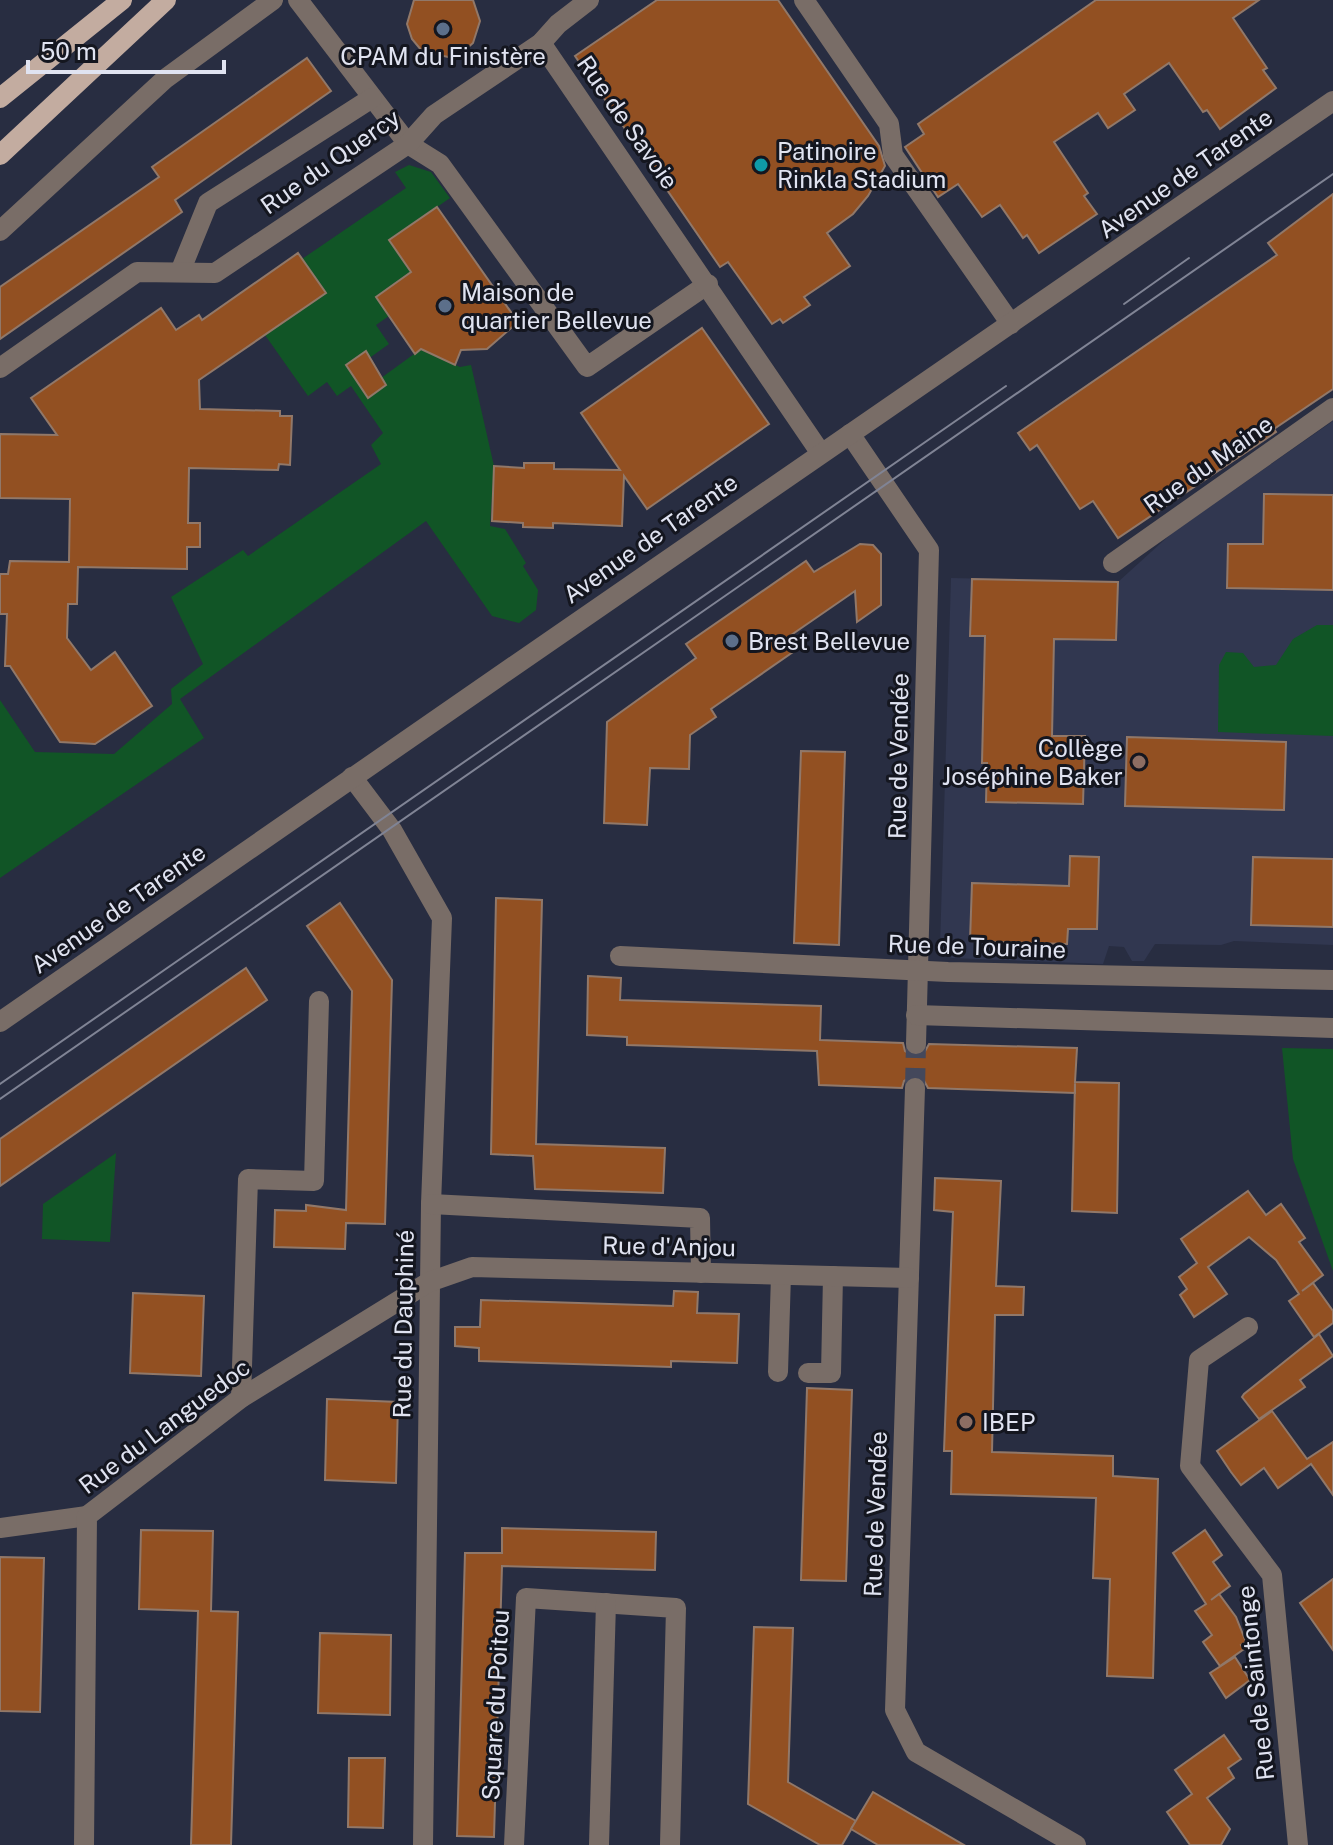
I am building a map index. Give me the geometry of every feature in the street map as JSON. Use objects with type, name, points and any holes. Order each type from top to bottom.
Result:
[{"type":"main road","points":[[0,98],[122,0]]},
{"type":"main road","points":[[0,155],[166,0]]},
{"type":"street","points":[[0,231],[165,79],[273,0]]},
{"type":"street","points":[[298,0],[408,144],[440,164],[587,367],[708,284]]},
{"type":"street","points":[[541,43],[558,24],[589,0]]},
{"type":"street","points":[[804,0],[889,124],[893,155],[1011,324]]},
{"type":"street","name":"Rue du Quercy","points":[[0,368],[137,272],[215,273],[408,144],[434,115],[541,43]]},
{"type":"street","name":"Rue de Savoie","points":[[541,43],[820,452]]},
{"type":"street","name":"Rue du Quercy","points":[[180,272],[208,203],[372,98]]},
{"type":"street","name":"Avenue de Tarente","points":[[0,1022],[820,452],[1333,101]]},
{"type":"street","name":"Rue du Maine","points":[[1113,563],[1333,408]]},
{"type":"street","name":"Rue de Vendée","points":[[850,434],[929,550],[916,1044]]},
{"type":"street","name":"Rue du Dauphiné","points":[[352,777],[385,819],[442,918],[429,1282],[423,1845]]},
{"type":"street","name":"Rue de Touraine","points":[[620,956],[918,970],[1333,980]]},
{"type":"street","points":[[241,1398],[248,1179],[314,1181],[319,1001]]},
{"type":"street","points":[[916,1015],[1333,1028]]},
{"type":"street","name":"Rue de Vendée","points":[[915,1088],[895,1710],[916,1752],[1076,1845]]},
{"type":"street","points":[[431,1204],[700,1218],[701,1273]]},
{"type":"street","name":"Rue d'Anjou","points":[[429,1282],[472,1267],[909,1278]]},
{"type":"street","points":[[778,1372],[781,1275]]},
{"type":"street","points":[[808,1373],[831,1373],[833,1276]]},
{"type":"street","name":"Rue du Languedoc","points":[[84,1845],[87,1516],[241,1398],[429,1282]]},
{"type":"street","name":"Rue de Saintonge","points":[[1248,1327],[1199,1360],[1190,1466],[1272,1575],[1298,1845]]},
{"type":"street","points":[[0,1528],[87,1516]]},
{"type":"street","name":"Square du Poitou","points":[[514,1845],[526,1598],[676,1608],[670,1845]]},
{"type":"street","points":[[599,1845],[606,1603]]},
{"type":"shaded area","name":"Collège Joséphine Baker","points":[[1333,421],[1333,945],[1234,941],[1221,945],[1155,944],[1144,961],[1132,961],[1124,947],[1109,946],[1103,964],[952,958],[943,954],[940,947],[951,578],[1118,582],[1172,533]]},
{"type":"green space","points":[[409,165],[431,172],[450,198],[390,240],[425,263],[389,316],[376,325],[389,344],[368,359],[363,353],[346,365],[369,398],[386,385],[381,378],[421,349],[460,367],[471,365],[494,466],[490,526],[505,529],[526,563],[523,566],[538,590],[536,610],[519,623],[492,616],[426,521],[180,699],[204,738],[0,878],[0,700],[35,752],[114,754],[172,704],[171,689],[203,664],[171,597],[243,550],[248,556],[381,464],[371,445],[383,433],[351,386],[337,396],[327,382],[308,396],[265,335],[302,259],[406,188],[395,172]]},
{"type":"green space","points":[[1317,625],[1333,625],[1333,736],[1218,732],[1219,665],[1226,652],[1243,653],[1254,667],[1276,665],[1293,639]]},
{"type":"green space","points":[[1282,1048],[1333,1049],[1333,1271],[1293,1159]]},
{"type":"green space","points":[[116,1153],[110,1242],[42,1239],[43,1204]]},
{"type":"building","name":"CPAM du Finistère","points":[[414,0],[473,0],[480,21],[473,43],[464,51],[448,57],[422,51],[412,39],[407,24]]},
{"type":"building","name":"Patinoire Rinkla Stadium","points":[[657,0],[778,0],[879,146],[885,166],[868,196],[853,214],[827,233],[850,266],[804,297],[810,305],[783,323],[780,319],[772,324],[728,262],[720,267],[575,56]]},
{"type":"building","points":[[1096,0],[1259,0],[1233,18],[1267,68],[1263,70],[1276,88],[1220,129],[1207,110],[1203,112],[1169,63],[1124,94],[1135,110],[1108,128],[1098,113],[1054,142],[1088,193],[1084,196],[1097,214],[1039,253],[1027,235],[1023,238],[1000,205],[982,217],[958,184],[938,197],[905,147],[924,134],[918,124]]},
{"type":"building","points":[[307,58],[331,91],[175,200],[182,212],[0,339],[0,287],[159,177],[152,167]]},
{"type":"building","points":[[1333,194],[1333,389],[1274,429],[1276,432],[1118,538],[1093,501],[1080,509],[1037,445],[1030,450],[1018,433],[1277,255],[1268,243]]},
{"type":"building","name":"Maison de quartier Bellevue","points":[[437,207],[518,322],[487,349],[461,350],[455,365],[421,349],[415,354],[376,297],[411,272],[389,240]]},
{"type":"building","points":[[298,253],[326,293],[199,380],[200,409],[280,411],[280,416],[292,416],[290,465],[279,464],[278,470],[189,468],[188,523],[200,523],[200,547],[187,547],[187,569],[78,567],[77,604],[68,604],[67,638],[91,670],[115,652],[152,706],[95,744],[60,742],[10,666],[5,666],[7,614],[0,614],[0,574],[8,574],[10,561],[69,562],[70,499],[0,498],[0,434],[57,435],[31,398],[161,308],[176,330],[199,315],[202,320]]},
{"type":"building","points":[[702,328],[769,424],[647,509],[624,476],[622,526],[553,523],[553,528],[523,527],[523,523],[492,521],[494,466],[524,468],[524,463],[554,463],[554,469],[620,470],[581,413]]},
{"type":"building","points":[[366,351],[386,385],[368,398],[346,365]]},
{"type":"building","points":[[1264,494],[1333,495],[1333,590],[1227,588],[1228,544],[1263,544]]},
{"type":"building","points":[[860,544],[873,545],[881,554],[881,605],[857,622],[855,591],[784,640],[793,652],[711,709],[716,717],[690,735],[689,769],[650,768],[647,825],[604,823],[607,722],[696,658],[686,644],[806,561],[814,572]]},
{"type":"building","points":[[972,579],[1118,582],[1116,640],[1054,639],[1052,736],[1085,736],[1083,804],[986,802],[987,763],[982,763],[985,636],[970,636]]},
{"type":"building","points":[[1127,737],[1286,742],[1284,810],[1125,806]]},
{"type":"building","points":[[801,751],[845,752],[839,945],[794,943]]},
{"type":"building","points":[[1070,856],[1099,857],[1097,929],[1068,929],[1067,944],[970,941],[972,883],[1069,886]]},
{"type":"building","points":[[1253,857],[1333,859],[1333,927],[1251,925]]},
{"type":"building","points":[[496,898],[542,900],[536,1144],[665,1148],[663,1193],[535,1189],[533,1156],[491,1154]]},
{"type":"building","points":[[340,903],[392,980],[385,1224],[346,1223],[345,1249],[274,1247],[275,1210],[306,1211],[306,1205],[346,1210],[352,991],[307,926]]},
{"type":"building","points":[[246,968],[267,1000],[0,1186],[0,1139]]},
{"type":"building","points":[[588,976],[621,978],[620,1000],[821,1006],[820,1040],[903,1043],[905,1051],[915,1057],[923,1055],[929,1044],[1077,1048],[1075,1082],[1119,1083],[1117,1213],[1072,1211],[1075,1093],[928,1088],[922,1077],[915,1075],[904,1081],[902,1088],[819,1085],[817,1051],[627,1045],[627,1037],[587,1035]]},
{"type":"building","points":[[935,1178],[1001,1181],[996,1286],[1024,1287],[1023,1315],[995,1315],[992,1452],[1113,1456],[1113,1476],[1158,1479],[1153,1678],[1107,1676],[1110,1579],[1093,1578],[1096,1498],[951,1494],[952,1451],[944,1451],[953,1212],[934,1210]]},
{"type":"building","points":[[1248,1191],[1266,1215],[1281,1204],[1305,1238],[1299,1242],[1323,1275],[1302,1291],[1313,1283],[1333,1311],[1333,1323],[1314,1337],[1289,1301],[1299,1294],[1276,1260],[1249,1237],[1208,1267],[1227,1294],[1194,1317],[1180,1295],[1187,1289],[1179,1277],[1197,1263],[1181,1239]]},
{"type":"building","points":[[674,1291],[698,1292],[697,1313],[739,1314],[737,1363],[671,1361],[671,1367],[479,1361],[479,1348],[455,1346],[455,1327],[480,1327],[481,1300],[673,1306]]},
{"type":"building","points":[[133,1293],[204,1296],[201,1376],[130,1373]]},
{"type":"building","points":[[1319,1334],[1333,1356],[1300,1380],[1305,1387],[1259,1419],[1242,1397],[1244,1394]]},
{"type":"building","points":[[807,1388],[852,1390],[846,1581],[801,1580]]},
{"type":"building","points":[[327,1399],[398,1402],[396,1483],[325,1480]]},
{"type":"building","points":[[1272,1411],[1307,1459],[1333,1442],[1333,1495],[1311,1464],[1278,1488],[1264,1468],[1241,1485],[1231,1472],[1217,1451]]},
{"type":"building","points":[[502,1528],[656,1532],[655,1570],[502,1566],[494,1837],[457,1836],[465,1553],[502,1553]]},
{"type":"building","points":[[141,1530],[213,1531],[211,1611],[238,1612],[231,1845],[191,1845],[198,1611],[139,1609]]},
{"type":"building","points":[[1205,1530],[1222,1555],[1213,1562],[1230,1586],[1219,1594],[1236,1617],[1246,1642],[1241,1645],[1244,1649],[1220,1666],[1203,1642],[1212,1635],[1195,1611],[1206,1604],[1173,1553]]},
{"type":"building","points":[[0,1557],[44,1558],[40,1712],[0,1711]]},
{"type":"building","points":[[1333,1579],[1333,1650],[1300,1603]]},
{"type":"building","points":[[754,1627],[793,1628],[788,1782],[856,1821],[842,1845],[820,1845],[748,1804]]},
{"type":"building","points":[[320,1633],[391,1635],[390,1715],[318,1713]]},
{"type":"building","points":[[1235,1657],[1250,1680],[1226,1698],[1210,1673]]},
{"type":"building","points":[[1224,1735],[1241,1759],[1228,1768],[1234,1778],[1207,1798],[1230,1829],[1221,1845],[1190,1845],[1167,1812],[1192,1794],[1175,1770]]},
{"type":"building","points":[[349,1758],[385,1758],[383,1828],[348,1827]]},
{"type":"building","points":[[873,1792],[964,1845],[878,1845],[851,1829]]},
{"type":"tunnel","points":[[915,1088],[916,1044]]},
{"type":"tram line","points":[[0,1099],[1333,174]]},
{"type":"tram line","points":[[1124,304],[1189,258]]},
{"type":"tram line","points":[[0,1084],[1006,386]]},
{"type":"place","name":"CPAM du Finistère","points":[[443,29]]},
{"type":"place","name":"Patinoire Rinkla Stadium","points":[[761,165]]},
{"type":"place","name":"Maison de quartier Bellevue","points":[[445,306]]},
{"type":"place","name":"Brest Bellevue","points":[[732,641]]},
{"type":"place","name":"Collège Joséphine Baker","points":[[1139,762]]},
{"type":"place","name":"IBEP","points":[[966,1422]]}]
